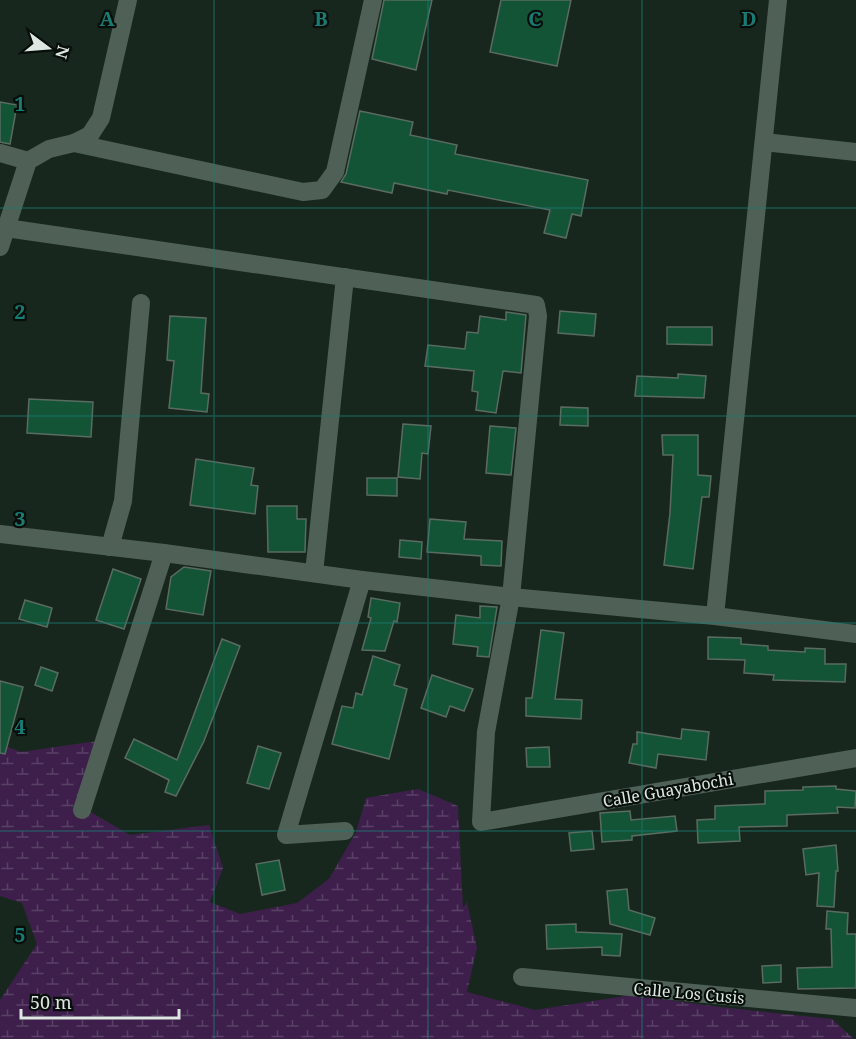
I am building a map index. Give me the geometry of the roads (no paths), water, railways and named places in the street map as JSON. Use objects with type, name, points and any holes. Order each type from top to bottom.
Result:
[{"type":"street","points":[[0,247],[12,204],[28,161],[49,149],[74,143],[90,135],[101,118],[128,0]]},
{"type":"street","points":[[74,143],[303,192],[322,190],[335,172],[373,0]]},
{"type":"street","points":[[715,616],[778,0]]},
{"type":"street","points":[[764,142],[856,152]]},
{"type":"street","points":[[0,153],[28,161]]},
{"type":"street","points":[[6,228],[536,304],[538,316],[511,597]]},
{"type":"street","points":[[314,573],[345,277]]},
{"type":"street","points":[[110,547],[123,501],[141,303]]},
{"type":"street","points":[[0,534],[164,553],[362,580],[715,616],[856,633]]},
{"type":"street","points":[[82,810],[164,553]]},
{"type":"street","points":[[345,831],[286,835],[362,580]]},
{"type":"street","name":"Calle Guayabochi","points":[[511,597],[486,732],[481,822],[856,758]]},
{"type":"street","name":"Calle Los Cusis","points":[[522,977],[856,1008]]}]
